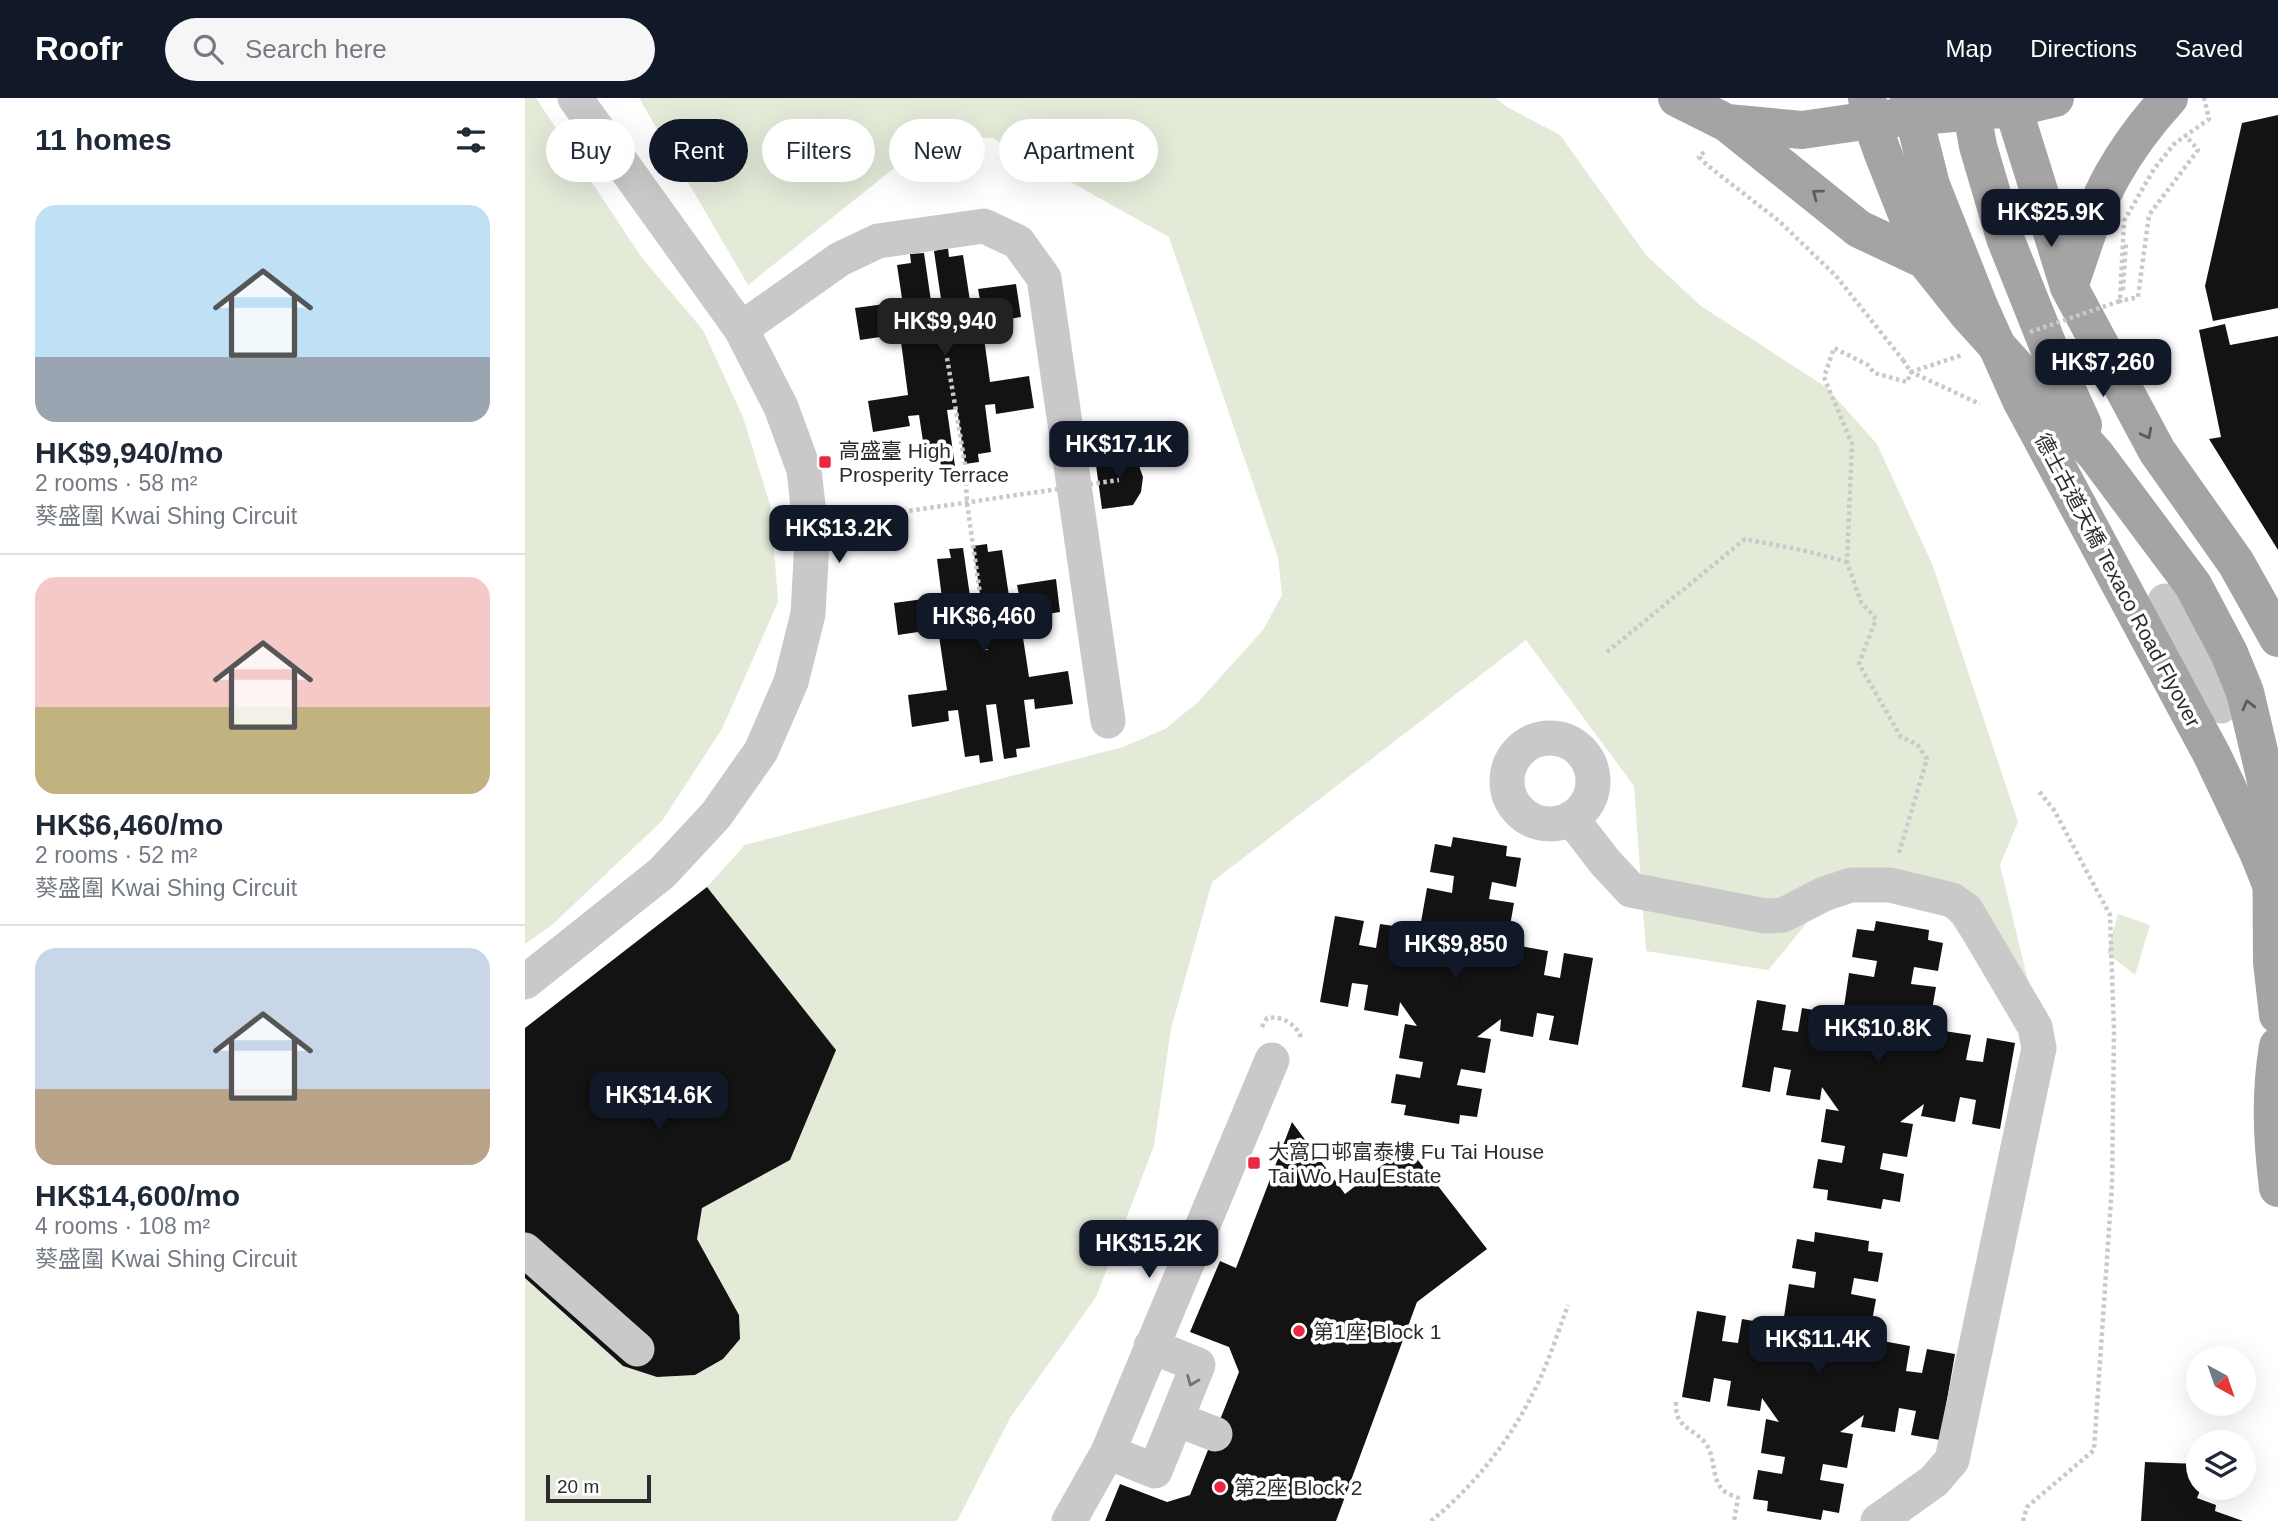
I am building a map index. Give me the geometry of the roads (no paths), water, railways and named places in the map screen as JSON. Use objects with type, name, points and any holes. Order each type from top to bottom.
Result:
[{"type":"main road","points":[[1677,98],[1716,138],[1860,229],[1926,260]]},
{"type":"main road","name":"德士古道天橋 Texaco Road Flyover","points":[[1909,98],[1931,185],[1979,306],[2021,400],[2212,755],[2258,852],[2278,902]]},
{"type":"main road","name":"德士古道天橋 Texaco Road Flyover","points":[[1932,98],[1951,177],[2004,299],[2046,390],[2232,742],[2278,849]]},
{"type":"main road","points":[[1716,138],[1802,130],[1869,109],[1993,104],[2055,98]]},
{"type":"main road","points":[[2069,287],[2111,177],[2139,135],[2169,98]]},
{"type":"main road","points":[[1993,104],[2069,287],[2157,451],[2236,563],[2278,638]]},
{"type":"main road","points":[[1993,104],[1982,165],[2005,238],[2057,368],[2096,455]]},
{"type":"main road","points":[[1869,109],[1914,235],[1926,260],[1968,314],[2096,455],[2193,585],[2215,660],[2245,692],[2271,802],[2272,962],[2278,1015]]},
{"type":"main road","points":[[2278,1046],[2272,1082],[2271,1122],[2278,1188]]},
{"type":"street","points":[[525,982],[662,873],[716,815],[761,751],[792,682],[808,614],[812,542],[804,470],[781,407],[741,329],[575,98]]},
{"type":"street","points":[[741,329],[840,259],[879,241],[984,226],[1018,242],[1044,278],[1108,721]]},
{"type":"street","points":[[2165,601],[2215,660],[2221,706]]},
{"type":"street","points":[[1571,818],[1631,890],[1765,916],[1783,915],[1824,894],[1851,885],[1889,884],[1952,900],[1966,910],[2035,1027],[2039,1048],[1952,1460],[1934,1481],[1878,1521]]},
{"type":"street","points":[[1069,1521],[1108,1452],[1272,1060]]},
{"type":"street","points":[[525,1250],[636,1349]]},
{"type":"street","points":[[1108,1452],[1156,1471],[1198,1365],[1151,1346]]},
{"type":"street","points":[[1176,1419],[1215,1434]]},
{"type":"place","name":"高盛臺 High Prosperity Terrace","points":[[825,462]]},
{"type":"place","name":"大窩口邨富泰樓 Fu Tai House Tai Wo Hau Estate","points":[[1254,1163]]},
{"type":"place","name":"第1座 Block 1","points":[[1299,1331]]},
{"type":"place","name":"第2座 Block 2","points":[[1220,1487]]}]
